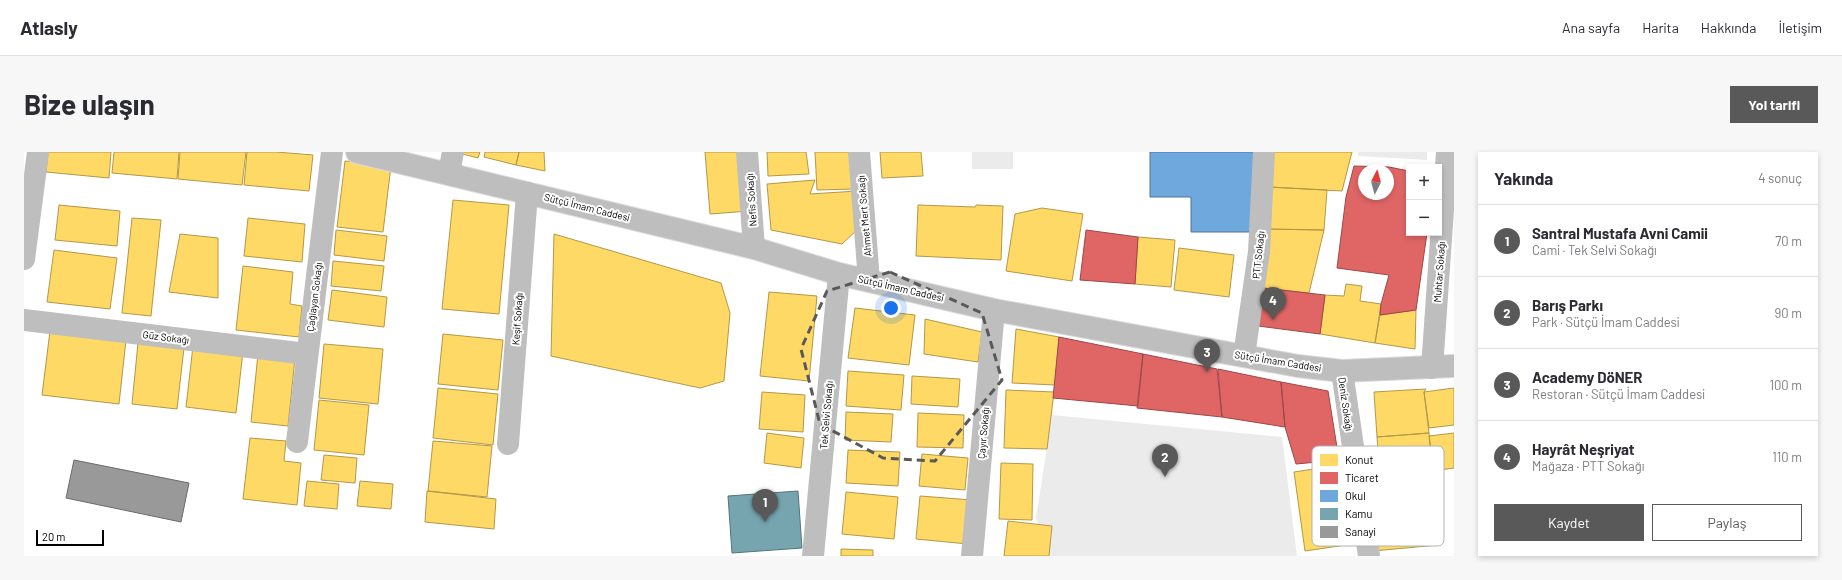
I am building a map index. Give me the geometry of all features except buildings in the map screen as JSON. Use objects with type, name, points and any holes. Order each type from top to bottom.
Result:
[{"type":"street","points":[[24,259],[38,152]]},
{"type":"street","name":"Çağlayan Sokağı","points":[[296,442],[332,152]]},
{"type":"street","name":"Sütçü İmam Caddesi","points":[[357,152],[449,173],[754,248],[839,274],[994,310],[1298,366],[1342,371],[1454,366]]},
{"type":"street","points":[[449,173],[453,152]]},
{"type":"street","name":"Nefis Sokağı","points":[[747,152],[754,248]]},
{"type":"street","name":"Ahmet Mert Sokağı","points":[[859,152],[869,281]]},
{"type":"street","name":"PTT Sokağı","points":[[1244,356],[1259,252],[1264,152]]},
{"type":"street","name":"Muhtar Sokağı","points":[[1432,368],[1447,152]]},
{"type":"street","name":"Keşif Sokağı","points":[[508,444],[527,193]]},
{"type":"street","name":"Tek Selvi Sokağı","points":[[813,556],[839,274]]},
{"type":"street","name":"Çayır Sokağı","points":[[972,556],[994,310]]},
{"type":"street","name":"Güz Sokağı","points":[[24,320],[307,354]]},
{"type":"street","name":"Deniz Sokağı","points":[[1342,371],[1353,446]]},
{"type":"street","name":"Deniz Sokağı","points":[[1368,546],[1369,556]]},
{"type":"highlighted area","points":[[890,272],[982,313],[1002,380],[935,461],[883,458],[820,424],[801,349],[827,291]]},
{"type":"shaded area","points":[[972,152],[1013,152],[1013,169],[972,169]]},
{"type":"shaded area","points":[[1358,152],[1427,152],[1427,160],[1358,156]]},
{"type":"shaded area","points":[[1052,415],[1282,437],[1297,556],[1050,556],[1036,518]]},
{"type":"place","name":"Hayrât Neşriyat","points":[[1273,320]]},
{"type":"place","name":"Academy DöNER","points":[[1207,372]]},
{"type":"place","name":"Barış Parkı","points":[[1165,477]]},
{"type":"place","name":"Santral Mustafa Avni Camii","points":[[765,522]]}]
